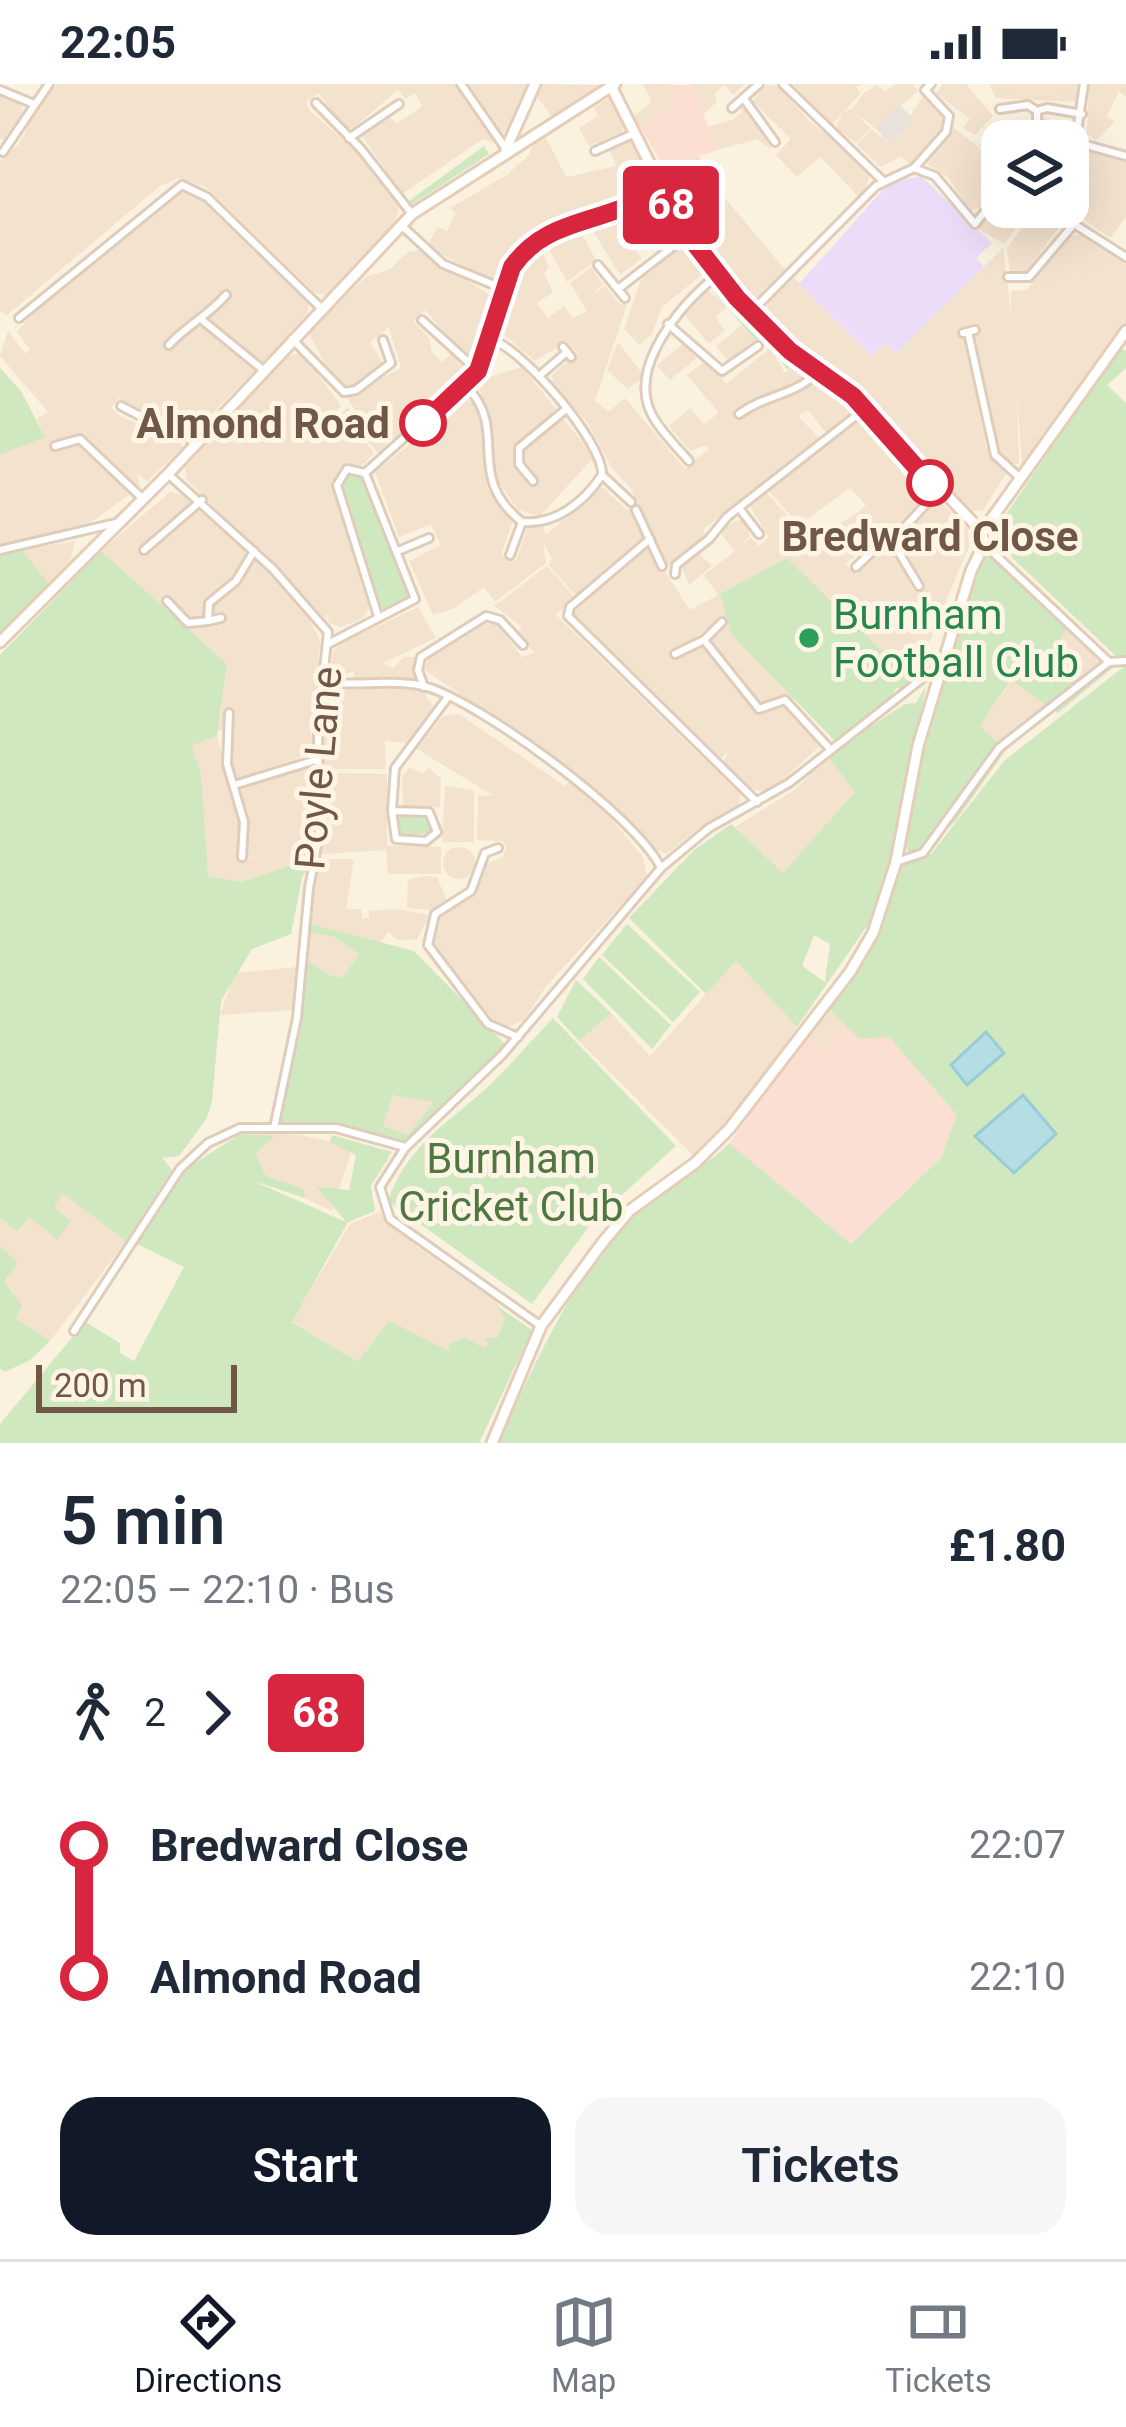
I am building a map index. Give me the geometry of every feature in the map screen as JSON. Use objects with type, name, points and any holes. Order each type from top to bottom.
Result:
[{"type":"street","points":[[3,152],[49,84]]},
{"type":"street","points":[[461,84],[506,149]]},
{"type":"street","points":[[0,642],[168,474],[412,214],[506,149],[518,135],[535,84]]},
{"type":"street","points":[[732,108],[758,84]]},
{"type":"street","points":[[783,84],[814,119],[865,158],[883,181]]},
{"type":"street","points":[[750,313],[883,181],[914,167],[950,124],[948,112],[926,90],[932,84]]},
{"type":"street","points":[[1081,120],[1084,84]]},
{"type":"street","points":[[518,135],[614,86],[688,235],[750,313],[866,408],[938,491],[1109,662]]},
{"type":"street","points":[[0,90],[34,104]]},
{"type":"street","points":[[744,99],[775,142]]},
{"type":"street","points":[[316,103],[412,214]]},
{"type":"street","points":[[350,138],[399,104]]},
{"type":"street","points":[[1000,110],[1028,105],[1037,111]]},
{"type":"street","points":[[1037,111],[1047,108],[1082,114]]},
{"type":"street","points":[[1037,111],[1037,120]]},
{"type":"street","points":[[601,151],[635,133]]},
{"type":"street","points":[[1089,146],[1126,156]]},
{"type":"street","points":[[914,167],[935,176],[975,224],[981,216]]},
{"type":"street","points":[[19,318],[182,185],[207,196],[322,310]]},
{"type":"street","points":[[365,473],[466,387],[478,371],[492,340],[512,267],[537,241],[578,219],[626,207],[663,185]]},
{"type":"street","points":[[401,225],[442,264],[504,289]]},
{"type":"street","points":[[1008,277],[1029,277],[1071,228]]},
{"type":"street","points":[[1080,228],[1126,257]]},
{"type":"street","points":[[618,289],[688,235]]},
{"type":"street","points":[[598,265],[625,298]]},
{"type":"street","points":[[689,461],[650,412],[646,395],[668,324],[718,275]]},
{"type":"street","points":[[169,345],[184,327],[202,320],[226,295]]},
{"type":"street","points":[[202,320],[262,369]]},
{"type":"street","points":[[422,320],[478,371]]},
{"type":"street","points":[[668,324],[691,338],[722,371],[758,346]]},
{"type":"street","points":[[969,331],[994,454],[1022,478]]},
{"type":"street","points":[[492,1443],[541,1326],[629,1210],[695,1163],[753,1100],[850,972],[873,933],[896,862],[918,746],[983,538],[1126,331]]},
{"type":"street","points":[[292,339],[344,392],[391,363],[383,340]]},
{"type":"street","points":[[492,340],[508,345],[539,376],[599,452],[602,475],[634,506],[662,566]]},
{"type":"street","points":[[539,376],[567,352]]},
{"type":"street","points":[[740,414],[762,397],[794,392],[818,372]]},
{"type":"street","points":[[466,387],[485,417],[488,473],[496,497],[522,522]]},
{"type":"street","points":[[121,406],[146,419],[168,420],[195,444]]},
{"type":"street","points":[[675,574],[676,565],[739,508],[866,408]]},
{"type":"street","points":[[533,481],[519,464],[519,448],[565,410]]},
{"type":"street","points":[[55,446],[80,439],[143,499]]},
{"type":"street","points":[[365,473],[346,469],[337,485],[378,617]]},
{"type":"street","points":[[328,644],[415,599],[365,473]]},
{"type":"street","name":"Poyle Lane","points":[[168,474],[254,551],[328,632],[317,760],[319,835],[297,1018],[274,1128]]},
{"type":"street","points":[[522,522],[556,518],[602,475]]},
{"type":"street","points":[[856,567],[883,541],[892,541],[938,491]]},
{"type":"street","points":[[144,550],[202,500]]},
{"type":"street","points":[[739,508],[759,534]]},
{"type":"street","points":[[510,555],[522,522]]},
{"type":"street","points":[[0,550],[116,523]]},
{"type":"street","points":[[80,533],[89,551]]},
{"type":"street","points":[[398,551],[429,538]]},
{"type":"street","points":[[650,539],[568,611],[570,621],[758,803]]},
{"type":"street","points":[[892,541],[919,586]]},
{"type":"street","points":[[208,621],[209,603],[236,581],[254,551]]},
{"type":"street","points":[[166,601],[188,623],[221,618]]},
{"type":"street","points":[[424,687],[418,670],[422,657],[486,616],[500,620],[523,645]]},
{"type":"street","points":[[675,654],[704,640],[722,622]]},
{"type":"street","points":[[328,632],[343,633]]},
{"type":"street","points":[[704,640],[759,709],[785,700],[830,749]]},
{"type":"street","points":[[896,862],[923,853],[1000,748],[1109,662],[1126,661]]},
{"type":"street","points":[[541,1326],[390,1219],[380,1186],[405,1148],[518,1037],[661,868],[709,828],[758,803],[942,663]]},
{"type":"street","points":[[324,682],[424,687],[448,698],[582,783],[655,856],[661,868]]},
{"type":"street","points":[[392,812],[429,812],[437,832],[426,841],[404,843],[391,832],[392,812],[395,768],[448,698]]},
{"type":"street","points":[[229,713],[227,764],[244,823],[242,857]]},
{"type":"street","points":[[234,785],[317,760]]},
{"type":"street","points":[[498,848],[485,853],[471,891],[435,914],[428,945],[488,1024],[518,1037]]},
{"type":"street","points":[[655,856],[672,858]]},
{"type":"street","points":[[74,1331],[180,1169],[208,1143],[240,1128],[336,1128],[405,1148]]},
{"type":"shaded area","points":[[58,84],[455,84],[494,138],[492,143],[483,139],[402,194],[361,134],[387,115],[397,124],[422,106],[415,93],[406,99],[398,90],[353,128],[344,129],[319,93],[306,102],[310,111],[359,154],[399,207],[394,226],[330,296],[315,293],[206,187],[178,178],[160,186],[6,316],[0,310],[0,161],[19,144],[43,97]]},
{"type":"shaded area","points":[[468,84],[533,84],[509,131],[501,132]]},
{"type":"shaded area","points":[[543,84],[603,85],[552,117],[535,94]]},
{"type":"shaded area","points":[[643,84],[665,84],[678,102],[641,128],[634,116],[652,102]]},
{"type":"shaded area","points":[[665,84],[692,86],[718,150],[664,167],[641,128],[677,103]]},
{"type":"shaded area","points":[[690,84],[745,84],[733,95],[724,85],[715,93],[717,102],[702,115]]},
{"type":"shaded area","points":[[793,84],[861,84],[856,87],[861,93],[831,125]]},
{"type":"shaded area","points":[[896,84],[913,84],[918,91],[875,128],[854,112],[870,128],[856,143],[836,128],[843,112],[853,108],[864,93],[877,85],[885,92]]},
{"type":"shaded area","points":[[943,84],[966,84],[993,116],[981,120],[975,135],[963,128],[970,119],[936,93]]},
{"type":"shaded area","points":[[989,84],[1080,84],[1077,102],[996,98]]},
{"type":"shaded area","points":[[1089,84],[1126,84],[1126,97],[1119,91],[1107,116],[1115,122],[1096,140],[1089,135]]},
{"type":"shaded area","points":[[766,85],[779,86],[809,121],[865,165],[871,173],[861,199],[820,157],[797,177],[776,155],[791,139],[752,101]]},
{"type":"shaded area","points":[[0,92],[19,102],[23,111],[6,140],[0,139]]},
{"type":"shaded area","points":[[615,95],[625,119],[622,132],[589,146],[579,128],[598,116],[594,107]]},
{"type":"shaded area","points":[[923,96],[945,115],[946,125],[911,165],[901,156],[881,167],[857,145],[871,129],[892,145]]},
{"type":"shaded area","points":[[740,105],[759,120],[771,150],[757,139],[718,150],[708,127],[732,120],[742,112]]},
{"type":"shaded area","points":[[899,105],[913,118],[891,145],[875,128]]},
{"type":"shaded area","points":[[954,128],[977,146],[981,207],[969,210],[948,177],[927,164]]},
{"type":"shaded area","points":[[544,134],[566,177],[616,166],[609,147],[626,141],[636,143],[650,170],[648,180],[631,198],[582,210],[534,233],[502,275],[490,281],[427,246],[438,227],[447,231],[456,213],[450,208],[507,175],[530,154],[535,137]]},
{"type":"shaded area","points":[[1089,151],[1126,159],[1126,217],[1110,238],[1089,223]]},
{"type":"shaded area","points":[[698,155],[718,188],[667,178],[664,167]]},
{"type":"shaded area","points":[[921,176],[992,243],[976,258],[984,267],[896,354],[885,344],[872,356],[799,284],[889,183]]},
{"type":"shaded area","points":[[668,182],[720,192],[786,271],[757,300],[740,292],[702,248]]},
{"type":"shaded area","points":[[184,192],[201,199],[308,303],[308,316],[198,428],[184,431],[171,418],[138,413],[119,398],[111,408],[121,417],[149,428],[167,425],[180,437],[182,448],[147,481],[137,474],[140,487],[87,525],[0,544],[0,455],[44,437],[37,418],[48,412],[0,356],[8,331],[25,353],[30,350],[17,332],[30,317],[170,198]]},
{"type":"shaded area","points":[[659,193],[665,207],[654,217],[658,221],[667,210],[681,232],[662,247],[655,239],[650,251],[639,243],[634,248],[642,258],[620,275],[587,221],[635,209]]},
{"type":"shaded area","points":[[981,223],[981,228],[1016,228],[1004,244],[977,228]]},
{"type":"shaded area","points":[[576,224],[596,260],[567,282],[545,242]]},
{"type":"shaded area","points":[[1022,228],[1058,228],[1026,272],[1010,272],[1007,248]]},
{"type":"shaded area","points":[[1085,234],[1126,264],[1126,324],[1022,465],[1017,392],[1019,464],[1009,465],[998,455],[972,328],[958,329],[965,337],[986,447],[1006,474],[983,510],[970,511],[856,391],[769,321],[767,303],[794,278],[872,356],[885,344],[897,353],[1003,248],[1011,314],[1011,291],[1027,290],[1065,237]]},
{"type":"shaded area","points":[[687,239],[701,259],[701,275],[662,307],[652,334],[639,345],[624,329],[643,274]]},
{"type":"shaded area","points":[[535,249],[542,251],[549,267],[544,273],[553,292],[537,303],[548,318],[564,306],[573,318],[587,311],[570,283],[591,267],[603,284],[591,296],[605,286],[620,304],[627,304],[595,400],[608,412],[625,398],[685,469],[709,449],[706,445],[690,451],[669,426],[690,408],[704,424],[719,413],[687,375],[706,360],[726,384],[770,348],[785,373],[798,362],[859,407],[826,433],[808,410],[798,416],[819,438],[704,529],[705,537],[666,568],[632,490],[612,468],[587,422],[553,384],[552,375],[577,353],[567,341],[535,361],[501,332],[515,277]]},
{"type":"shaded area","points":[[420,250],[496,299],[479,356],[466,358],[425,310],[413,321],[429,338],[432,353],[442,362],[451,354],[466,369],[466,378],[378,453],[355,426],[362,420],[346,397],[401,368],[389,327],[370,342],[383,364],[354,386],[336,383],[307,331],[367,276],[389,270],[408,252]]},
{"type":"shaded area","points":[[707,289],[727,307],[715,317],[725,330],[709,344],[681,310]]},
{"type":"shaded area","points":[[742,325],[756,341],[729,362],[716,346]]},
{"type":"shaded area","points":[[618,342],[644,376],[628,389],[607,370]]},
{"type":"shaded area","points":[[684,343],[697,358],[670,380],[657,366]]},
{"type":"shaded area","points":[[302,353],[341,406],[332,415],[336,419],[348,407],[358,421],[352,426],[374,453],[363,465],[341,466],[331,483],[369,608],[363,618],[341,627],[329,623],[327,613],[327,620],[187,480],[185,468],[284,356]]},
{"type":"shaded area","points":[[522,367],[594,457],[540,516],[518,510],[495,477],[493,437],[477,381]]},
{"type":"shaded area","points":[[467,399],[475,405],[482,431],[487,489],[513,520],[501,555],[516,561],[528,526],[543,526],[546,535],[602,487],[627,510],[632,507],[643,539],[576,596],[549,565],[552,559],[543,542],[546,563],[495,602],[484,587],[455,608],[433,615],[409,561],[441,545],[431,524],[399,537],[375,472]]},
{"type":"shaded area","points":[[865,416],[925,485],[926,497],[882,541],[845,563],[857,574],[870,556],[889,547],[903,558],[912,590],[925,588],[899,537],[932,502],[943,504],[968,530],[969,546],[913,681],[788,559],[720,594],[731,634],[796,700],[780,696],[760,703],[715,650],[708,637],[715,631],[711,626],[684,646],[687,652],[703,647],[759,713],[782,704],[822,744],[769,792],[751,789],[724,762],[728,752],[720,759],[572,612],[648,546],[690,610],[718,595],[704,575],[735,551],[722,535],[723,527],[743,518],[750,536],[736,549],[751,538],[759,546],[769,538],[750,506],[767,493],[794,523],[787,529],[802,548],[857,513],[866,505],[850,488],[799,525],[769,491]]},
{"type":"shaded area","points":[[170,492],[182,494],[263,567],[306,612],[320,641],[318,661],[323,660],[311,733],[314,751],[245,780],[238,781],[230,761],[231,731],[218,730],[227,664],[101,551]]},
{"type":"shaded area","points":[[75,541],[69,564],[49,585],[22,550]]},
{"type":"shaded area","points":[[697,552],[712,566],[689,585],[681,565]]},
{"type":"shaded area","points":[[547,566],[575,598],[556,615],[740,794],[739,808],[700,827],[667,854],[650,847],[563,764],[425,670],[429,654],[484,622],[497,623],[522,657],[535,652],[515,634],[522,627],[494,606]]},
{"type":"shaded area","points":[[418,607],[436,638],[383,663],[393,668],[404,657],[418,657],[416,682],[354,682],[354,672],[330,675],[333,651],[341,643]]},
{"type":"shaded area","points":[[1069,626],[1115,666],[1084,680],[1051,649]]},
{"type":"shaded area","points":[[1012,680],[1055,710],[1006,750],[980,726]]},
{"type":"shaded area","points":[[348,689],[423,691],[435,710],[409,743],[385,741],[386,769],[322,769],[322,724],[331,698]]},
{"type":"shaded area","points":[[459,714],[565,786],[573,779],[643,857],[647,877],[547,985],[524,1020],[508,1027],[491,1020],[433,943],[441,914],[472,895],[487,864],[503,857],[507,847],[502,841],[477,840],[478,796],[492,795],[417,749],[443,716]]},
{"type":"shaded area","points":[[217,736],[240,823],[240,862],[258,855],[246,858],[244,851],[248,821],[240,788],[310,765],[317,832],[310,835],[308,859],[241,882],[208,877],[192,744]]},
{"type":"shaded area","points":[[827,755],[855,792],[783,874],[735,827],[796,789]]},
{"type":"shaded area","points":[[410,767],[422,774],[429,768],[441,779],[440,807],[403,806],[402,776]]},
{"type":"shaded area","points":[[322,773],[387,774],[387,846],[441,847],[441,874],[388,874],[386,850],[322,854]]},
{"type":"shaded area","points":[[445,786],[474,790],[474,842],[442,842]]},
{"type":"shaded area","points":[[459,847],[470,852],[475,863],[470,874],[459,879],[448,874],[443,863],[448,852]]},
{"type":"shaded area","points":[[354,859],[346,909],[361,909],[362,918],[369,918],[369,911],[397,909],[430,915],[417,939],[398,940],[388,932],[380,943],[307,923],[318,862]]},
{"type":"shaded area","points":[[437,877],[446,899],[433,910],[407,908],[408,880]]},
{"type":"shaded area","points":[[307,932],[334,937],[359,954],[343,977],[332,977],[304,958]]},
{"type":"shaded area","points":[[736,961],[797,1027],[749,1098],[695,1157],[579,1041],[611,1013],[650,1056]]},
{"type":"shaded area","points":[[298,967],[294,1010],[220,1015],[235,973]]},
{"type":"shaded area","points":[[828,1007],[847,1024],[827,1050],[804,1037]]},
{"type":"shaded area","points":[[847,1024],[859,1039],[889,1036],[958,1115],[941,1158],[851,1244],[729,1144],[804,1037],[827,1049]]},
{"type":"shaded area","points":[[393,1095],[435,1102],[408,1136],[383,1126]]},
{"type":"shaded area","points":[[253,1133],[300,1135],[353,1147],[332,1211],[252,1174]]},
{"type":"shaded area","points":[[61,1192],[126,1241],[50,1341],[15,1319],[14,1293],[4,1283],[18,1263],[0,1246],[0,1218],[17,1230],[29,1217],[53,1208]]},
{"type":"shaded area","points":[[379,1212],[419,1248],[497,1302],[505,1318],[498,1337],[484,1348],[359,1363],[292,1321],[350,1224]]},
{"type":"green space","points":[[484,146],[489,154],[410,206],[409,201]]},
{"type":"green space","points":[[714,292],[732,294],[798,362],[788,370]]},
{"type":"green space","points":[[1120,348],[1126,351],[1126,368],[1107,385],[1126,403],[1126,656],[1119,659],[1004,550],[994,532]]},
{"type":"green space","points":[[0,368],[21,391],[45,437],[0,455]]},
{"type":"green space","points":[[354,472],[361,476],[412,590],[409,600],[388,610],[377,607],[341,484]]},
{"type":"green space","points":[[22,550],[51,587],[0,634],[0,555]]},
{"type":"green space","points":[[994,550],[1069,626],[1052,649],[1083,680],[1115,666],[1058,713],[1011,680],[980,726],[1006,750],[955,822],[912,855],[903,845],[936,696],[985,551]]},
{"type":"green space","points":[[101,551],[227,664],[217,736],[192,745],[201,775],[208,876],[241,882],[312,858],[302,878],[291,934],[252,949],[221,1001],[207,1118],[179,1156],[162,1158],[172,1170],[126,1241],[62,1193],[54,1208],[71,1221],[58,1240],[29,1217],[17,1231],[0,1218],[0,655]]},
{"type":"green space","points":[[787,558],[913,681],[905,689],[896,688],[890,699],[834,740],[731,634],[720,594]]},
{"type":"green space","points":[[1126,665],[1126,1443],[498,1443],[557,1322],[610,1237],[641,1201],[706,1163],[729,1143],[851,1244],[941,1158],[957,1115],[889,1037],[859,1039],[828,1007],[885,920],[899,864],[931,854],[1004,761]]},
{"type":"green space","points":[[926,686],[900,825],[876,913],[797,1027],[736,961],[706,994],[629,918],[694,850],[731,824],[783,873],[855,792],[827,755],[905,704],[916,703]],"holes":[[[814,935],[830,944],[825,982],[802,966]]]},
{"type":"green space","points":[[400,816],[431,818],[432,832],[401,837],[396,832]]},
{"type":"green space","points":[[307,923],[414,951],[506,1045],[408,1142],[335,1126],[276,1126],[301,1029],[304,958],[331,976],[343,977],[359,954],[334,937],[307,932]],"holes":[[[393,1095],[434,1102],[408,1135],[383,1126]]]},
{"type":"green space","points":[[627,924],[700,992],[673,1022],[602,955]]},
{"type":"green space","points":[[599,957],[671,1025],[652,1049],[583,979]]},
{"type":"green space","points":[[576,980],[611,1013],[579,1041],[557,1017]]},
{"type":"green space","name":"Burnham Cricket Club","points":[[553,1018],[676,1146],[592,1222],[532,1304],[388,1201],[419,1148],[494,1081]]},
{"type":"green space","points":[[240,1134],[274,1136],[256,1153],[265,1176],[304,1189],[305,1198],[251,1180],[346,1222],[317,1187],[349,1190],[356,1155],[330,1142],[332,1135],[392,1152],[371,1186],[375,1211],[348,1222],[292,1322],[358,1362],[389,1321],[450,1352],[449,1344],[466,1338],[484,1348],[488,1344],[484,1339],[498,1337],[505,1318],[497,1306],[532,1330],[479,1443],[0,1443],[0,1424],[85,1322],[120,1343],[120,1353],[134,1361],[184,1267],[135,1243],[183,1171]]},
{"type":"green space","points":[[0,1246],[18,1263],[4,1282],[22,1305],[16,1319],[50,1341],[30,1360],[5,1372],[0,1369]]},
{"type":"water","points":[[986,1032],[1004,1053],[967,1085],[951,1065]]},
{"type":"water","points":[[1023,1095],[1056,1134],[1014,1173],[975,1136]]},
{"type":"bus line","name":"68","points":[[423,423],[478,371],[492,340],[512,267],[522,253],[557,228],[626,207],[663,185],[688,235],[737,298],[790,351],[853,396],[930,483]]},
{"type":"place","name":"Almond Road","points":[[423,423]]},
{"type":"place","name":"Bredward Close","points":[[930,483]]},
{"type":"place","name":"Burnham Football Club","points":[[809,638]]}]
